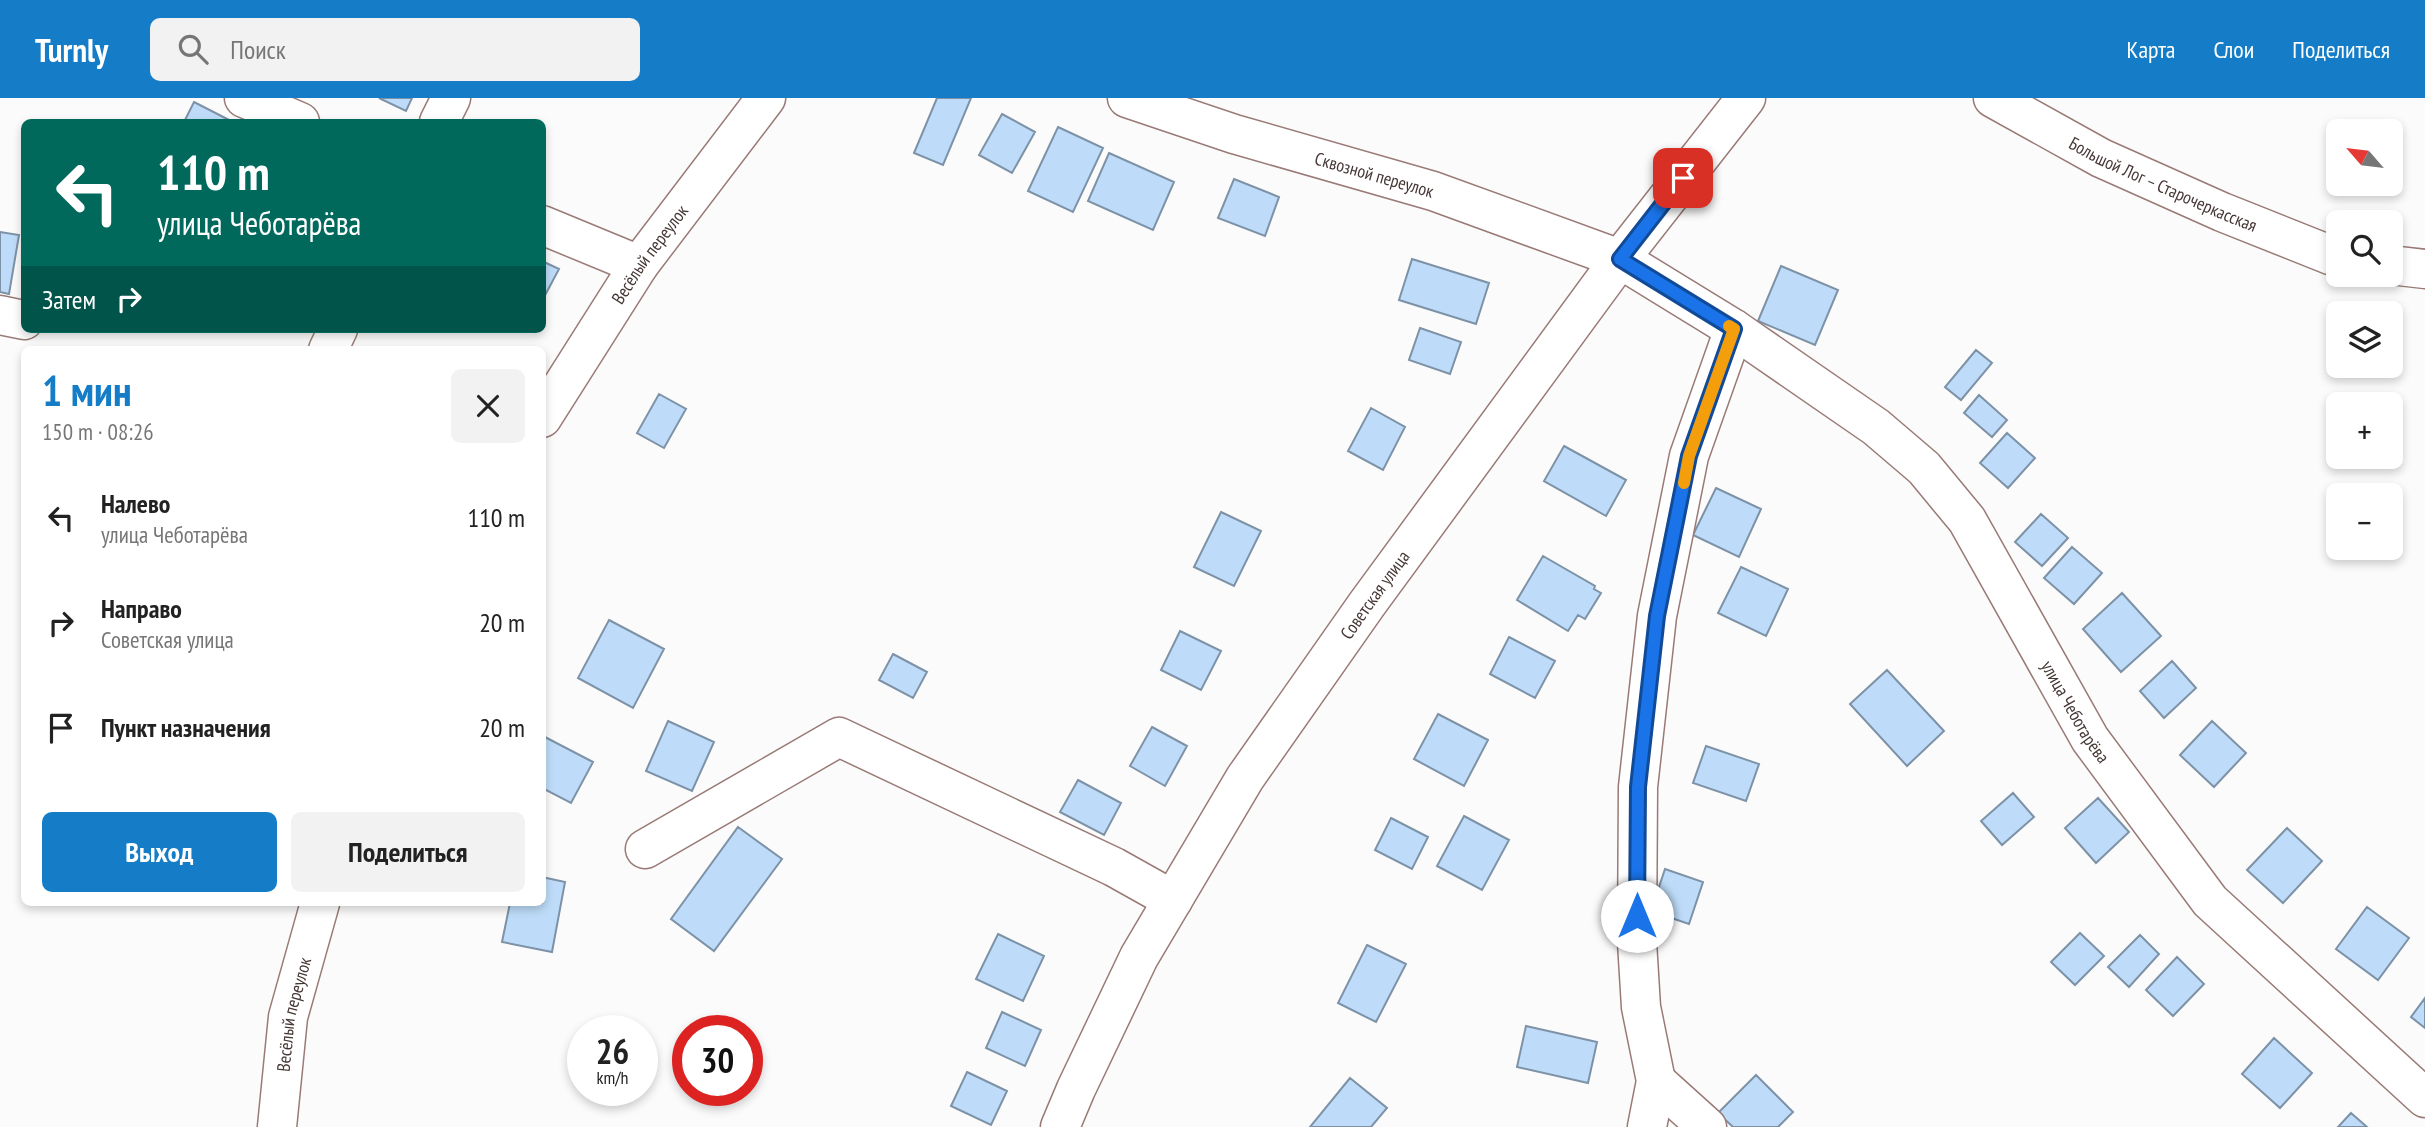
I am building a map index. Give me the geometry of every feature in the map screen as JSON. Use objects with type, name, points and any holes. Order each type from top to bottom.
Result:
[{"type":"street","points":[[244,98],[293,119]]},
{"type":"street","points":[[440,119],[451,98]]},
{"type":"street","name":"Весёлый переулок","points":[[546,412],[639,265],[766,98]]},
{"type":"street","name":"Сквозной переулок","points":[[1127,98],[1234,134],[1433,191],[1620,259]]},
{"type":"street","name":"Советская улица","points":[[1060,1127],[1139,957],[1245,778],[1367,604],[1620,259],[1746,98]]},
{"type":"street","name":"Большой Лог – Старочеркасская","points":[[1993,98],[2101,158],[2326,254]]},
{"type":"street","points":[[546,227],[639,265]]},
{"type":"street","name":"улица Чеботарёва","points":[[1620,259],[1734,329],[1876,427],[1924,468],[1967,520],[2090,739],[2210,901],[2425,1098]]},
{"type":"street","points":[[2403,266],[2425,269]]},
{"type":"street","points":[[0,315],[21,319]]},
{"type":"street","points":[[1647,1127],[1656,1081],[1642,1007],[1637,942],[1638,787],[1657,616],[1689,456],[1734,329]]},
{"type":"street","points":[[645,849],[839,737],[1114,867],[1173,900]]},
{"type":"street","name":"Весёлый переулок","points":[[277,1127],[288,1017],[319,906]]},
{"type":"street","points":[[1656,1081],[1707,1127]]},
{"type":"building","points":[[379,98],[412,98],[406,111]]},
{"type":"building","points":[[937,98],[971,98],[943,165],[914,153]]},
{"type":"building","points":[[194,102],[227,119],[186,119]]},
{"type":"building","points":[[1002,114],[1035,132],[1012,173],[979,155]]},
{"type":"building","points":[[1058,127],[1103,148],[1073,212],[1028,191]]},
{"type":"building","points":[[1109,153],[1174,182],[1153,230],[1088,201]]},
{"type":"building","points":[[1234,179],[1279,197],[1265,236],[1218,218]]},
{"type":"building","points":[[0,232],[19,235],[9,294],[0,292]]},
{"type":"building","points":[[1412,259],[1489,283],[1476,324],[1399,300]]},
{"type":"building","points":[[546,263],[559,269],[546,293]]},
{"type":"building","points":[[1781,266],[1838,290],[1815,345],[1758,321]]},
{"type":"building","points":[[1420,328],[1461,342],[1450,374],[1409,360]]},
{"type":"building","points":[[1976,350],[1992,363],[1961,400],[1945,387]]},
{"type":"building","points":[[659,394],[686,409],[664,448],[637,433]]},
{"type":"building","points":[[1979,395],[2007,420],[1992,437],[1964,413]]},
{"type":"building","points":[[1371,408],[1405,427],[1383,470],[1348,451]]},
{"type":"building","points":[[2007,433],[2035,458],[2008,488],[1980,463]]},
{"type":"building","points":[[1564,446],[1626,480],[1606,516],[1544,481]]},
{"type":"building","points":[[1716,488],[1761,509],[1739,557],[1693,535]]},
{"type":"building","points":[[1221,512],[1261,531],[1234,586],[1194,567]]},
{"type":"building","points":[[2041,514],[2068,538],[2042,566],[2015,542]]},
{"type":"building","points":[[2072,547],[2102,573],[2074,604],[2044,578]]},
{"type":"building","points":[[1543,556],[1595,586],[1594,589],[1601,593],[1585,619],[1578,615],[1568,631],[1517,600]]},
{"type":"building","points":[[1741,567],[1788,589],[1766,636],[1718,613]]},
{"type":"building","points":[[2122,593],[2161,636],[2121,672],[2083,629]]},
{"type":"building","points":[[609,620],[664,649],[633,708],[578,678]]},
{"type":"building","points":[[1180,631],[1221,651],[1201,690],[1161,670]]},
{"type":"building","points":[[1509,637],[1555,661],[1535,698],[1490,674]]},
{"type":"building","points":[[893,654],[927,672],[913,698],[879,680]]},
{"type":"building","points":[[2172,661],[2196,688],[2164,718],[2140,691]]},
{"type":"building","points":[[1887,670],[1944,731],[1907,766],[1850,704]]},
{"type":"building","points":[[1438,714],[1488,740],[1464,786],[1414,759]]},
{"type":"building","points":[[668,721],[714,742],[692,791],[646,771]]},
{"type":"building","points":[[2212,721],[2246,753],[2214,787],[2180,755]]},
{"type":"building","points":[[1152,727],[1187,746],[1165,786],[1130,766]]},
{"type":"building","points":[[546,738],[593,762],[571,803],[546,790]]},
{"type":"building","points":[[1706,746],[1759,764],[1746,801],[1693,783]]},
{"type":"building","points":[[1078,780],[1121,803],[1104,835],[1060,812]]},
{"type":"building","points":[[2013,793],[2034,817],[2002,845],[1981,821]]},
{"type":"building","points":[[2098,798],[2129,832],[2096,863],[2065,828]]},
{"type":"building","points":[[1464,816],[1509,840],[1482,890],[1437,866]]},
{"type":"building","points":[[1391,818],[1428,837],[1412,869],[1375,850]]},
{"type":"building","points":[[738,827],[782,859],[714,951],[671,919]]},
{"type":"building","points":[[2287,828],[2322,861],[2283,903],[2247,870]]},
{"type":"building","points":[[1665,869],[1703,882],[1689,924],[1651,911]]},
{"type":"building","points":[[546,878],[565,882],[552,952],[502,942],[509,906],[546,906]]},
{"type":"building","points":[[2367,907],[2409,938],[2378,980],[2336,949]]},
{"type":"building","points":[[2080,933],[2104,956],[2075,985],[2051,962]]},
{"type":"building","points":[[998,934],[1044,956],[1023,1001],[976,979]]},
{"type":"building","points":[[2140,935],[2159,954],[2129,987],[2108,967]]},
{"type":"building","points":[[1367,945],[1406,964],[1376,1022],[1338,1003]]},
{"type":"building","points":[[2177,957],[2204,984],[2173,1016],[2146,990]]},
{"type":"building","points":[[2425,998],[2425,1028],[2411,1017]]},
{"type":"building","points":[[1002,1012],[1041,1030],[1025,1066],[986,1048]]},
{"type":"building","points":[[1526,1026],[1597,1042],[1588,1083],[1517,1067]]},
{"type":"building","points":[[2274,1038],[2312,1073],[2280,1108],[2242,1074]]},
{"type":"building","points":[[967,1072],[1007,1091],[991,1125],[951,1106]]},
{"type":"building","points":[[1756,1075],[1793,1112],[1778,1127],[1733,1127],[1718,1113]]},
{"type":"building","points":[[1350,1078],[1387,1108],[1371,1127],[1310,1127]]},
{"type":"building","points":[[2351,1113],[2367,1127],[2338,1127]]},
{"type":"slow traffic","points":[[1684,483],[1689,456],[1734,329],[1729,326]]},
{"type":"route","points":[[1637,916],[1638,787],[1657,616],[1689,456],[1734,329],[1620,259],[1683,178]]}]
